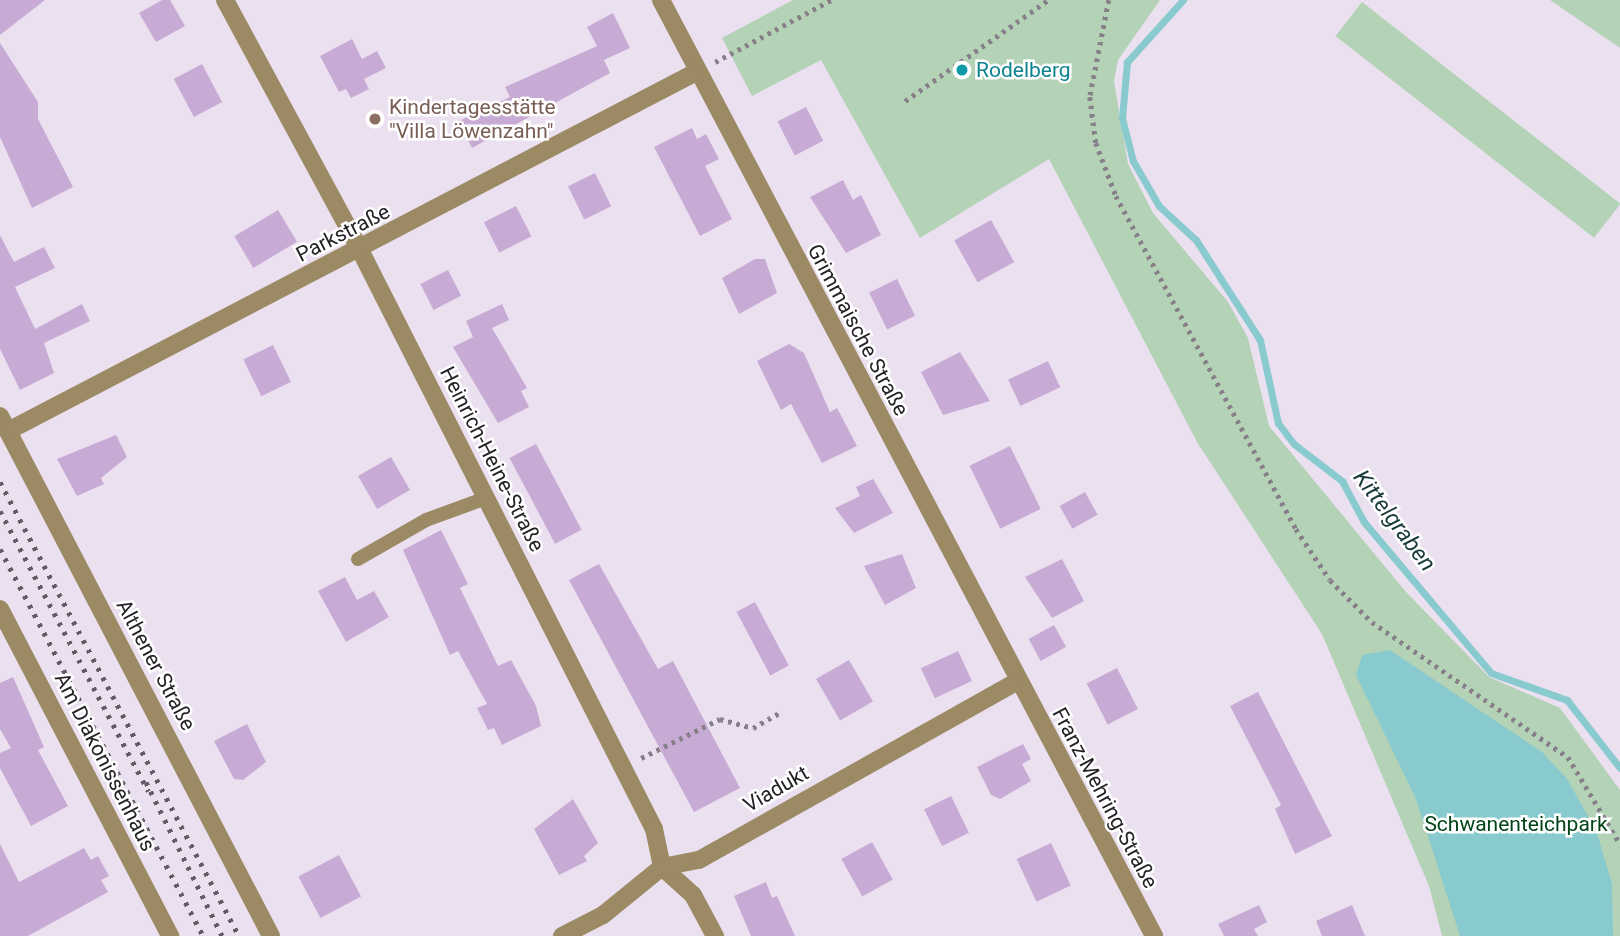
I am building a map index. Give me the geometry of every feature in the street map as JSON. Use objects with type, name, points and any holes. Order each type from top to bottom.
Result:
[{"type":"street","name":"Heinrich-Heine-Straße","points":[[225,0],[360,250],[654,829],[662,867]]},
{"type":"street","name":"Grimmaische Straße","points":[[661,0],[1016,682]]},
{"type":"street","name":"Parkstraße","points":[[4,423],[360,250],[698,71]]},
{"type":"street","name":"Althener Straße","points":[[4,423],[271,936]]},
{"type":"street","name":"Am Diakonissenhaus","points":[[0,609],[170,936]]},
{"type":"street","name":"Viadukt","points":[[562,936],[603,915],[662,867],[699,860],[1016,682]]},
{"type":"street","name":"Franz-Mehring-Straße","points":[[1016,682],[1154,936]]},
{"type":"street","points":[[662,867],[693,895],[715,936]]},
{"type":"lane","points":[[358,559],[426,520],[486,498]]},
{"type":"path","points":[[725,57],[831,0]]},
{"type":"path","points":[[905,101],[1048,0]]},
{"type":"path","points":[[1109,0],[1090,97],[1096,143],[1116,196],[1296,528],[1330,580],[1372,622],[1568,757],[1620,844]]},
{"type":"path","points":[[641,758],[720,719],[753,728],[779,713]]},
{"type":"green space","name":"Schwanenteichpark","points":[[793,0],[1160,0],[1118,60],[1114,81],[1128,164],[1153,213],[1228,302],[1248,338],[1269,426],[1406,592],[1489,677],[1560,708],[1620,790],[1620,936],[1442,936],[1429,886],[1322,634],[1197,442],[1049,159],[920,238],[821,60],[752,96],[722,38]]},
{"type":"green space","points":[[1550,0],[1620,0],[1620,48]]},
{"type":"green space","points":[[1362,2],[1620,204],[1594,238],[1336,36]]},
{"type":"water","points":[[1390,650],[1542,752],[1567,779],[1596,830],[1612,884],[1613,936],[1460,936],[1416,799],[1356,675],[1362,655]]},
{"type":"building","points":[[0,0],[45,0],[0,35]]},
{"type":"building","points":[[162,0],[170,0],[185,26],[156,42],[139,13]]},
{"type":"building","points":[[613,13],[630,48],[604,60],[610,73],[472,148],[459,121],[510,97],[505,87],[597,46],[587,27]]},
{"type":"building","name":"Kindertagesstätte \"Villa Löwenzahn\"","points":[[352,39],[362,59],[377,51],[386,68],[364,79],[369,89],[351,98],[346,89],[339,92],[320,56]]},
{"type":"building","points":[[0,43],[38,102],[38,119],[73,187],[32,208],[0,137]]},
{"type":"building","points":[[202,64],[222,102],[194,117],[174,79]]},
{"type":"building","points":[[806,107],[823,141],[795,155],[777,122]]},
{"type":"building","points":[[692,128],[697,139],[706,134],[719,159],[705,166],[732,219],[700,236],[654,147]]},
{"type":"building","points":[[595,173],[611,206],[584,219],[568,186]]},
{"type":"building","points":[[843,180],[853,200],[861,195],[881,235],[846,253],[810,197]]},
{"type":"building","points":[[516,206],[531,236],[499,253],[484,222]]},
{"type":"building","points":[[278,210],[297,242],[253,268],[234,236]]},
{"type":"building","points":[[991,220],[1014,262],[978,282],[954,240]]},
{"type":"building","points":[[0,235],[14,262],[44,247],[55,268],[15,287],[35,329],[82,304],[90,321],[44,343],[54,373],[20,390],[0,349]]},
{"type":"building","points":[[755,259],[765,259],[777,293],[739,314],[722,278]]},
{"type":"building","points":[[448,270],[461,296],[434,310],[420,284]]},
{"type":"building","points":[[897,279],[915,316],[887,329],[869,293]]},
{"type":"building","points":[[502,304],[509,320],[492,328],[527,388],[521,391],[529,407],[498,423],[453,347],[473,337],[466,321]]},
{"type":"building","points":[[789,344],[804,353],[830,412],[837,408],[857,446],[822,463],[791,404],[781,410],[757,361]]},
{"type":"building","points":[[273,345],[291,382],[261,396],[243,359]]},
{"type":"building","points":[[960,352],[990,401],[943,415],[921,372]]},
{"type":"building","points":[[1048,361],[1060,387],[1020,406],[1008,380]]},
{"type":"building","points":[[116,435],[127,457],[101,478],[104,484],[77,496],[57,459]]},
{"type":"building","points":[[536,444],[582,530],[555,544],[510,458]]},
{"type":"building","points":[[1010,446],[1041,509],[1000,529],[970,466]]},
{"type":"building","points":[[391,457],[410,490],[377,509],[358,476]]},
{"type":"building","points":[[873,479],[893,513],[854,533],[835,508],[860,496],[856,487]]},
{"type":"building","points":[[1085,492],[1098,515],[1072,529],[1060,506]]},
{"type":"building","points":[[441,530],[468,584],[460,588],[498,666],[511,660],[536,706],[541,726],[502,745],[494,728],[488,730],[477,708],[487,704],[458,651],[450,655],[403,550]]},
{"type":"building","points":[[902,554],[916,588],[885,605],[864,566]]},
{"type":"building","points":[[1062,559],[1084,601],[1052,618],[1025,577]]},
{"type":"building","points":[[599,564],[658,669],[673,661],[740,788],[694,812],[569,580]]},
{"type":"building","points":[[345,577],[357,600],[374,591],[389,617],[346,642],[318,591]]},
{"type":"building","points":[[755,602],[789,666],[770,675],[736,612]]},
{"type":"building","points":[[1054,625],[1066,647],[1041,661],[1029,639]]},
{"type":"building","points":[[958,651],[972,681],[935,698],[921,668]]},
{"type":"building","points":[[849,660],[873,702],[840,721],[816,679]]},
{"type":"building","points":[[1117,668],[1138,709],[1108,724],[1087,683]]},
{"type":"building","points":[[13,677],[44,747],[38,750],[68,806],[31,826],[0,768],[0,753],[11,748],[0,729],[0,683]]},
{"type":"building","points":[[1258,692],[1332,836],[1295,854],[1275,809],[1281,805],[1230,706]]},
{"type":"building","points":[[247,724],[266,762],[243,780],[234,779],[214,741]]},
{"type":"building","points":[[1023,744],[1031,759],[1022,764],[1031,781],[1000,799],[991,795],[977,767]]},
{"type":"building","points":[[951,796],[969,833],[942,846],[924,809]]},
{"type":"building","points":[[573,799],[598,843],[584,856],[587,861],[559,875],[534,829]]},
{"type":"building","points":[[872,842],[893,880],[862,897],[841,859]]},
{"type":"building","points":[[1051,843],[1071,886],[1036,902],[1017,859]]},
{"type":"building","points":[[0,844],[19,882],[84,848],[91,860],[98,856],[109,876],[101,880],[108,892],[28,936],[0,936]]},
{"type":"building","points":[[339,855],[361,896],[320,918],[298,877]]},
{"type":"building","points":[[766,882],[772,898],[777,896],[795,936],[751,936],[734,896]]},
{"type":"building","points":[[1259,905],[1267,922],[1254,929],[1258,936],[1224,936],[1218,924]]},
{"type":"building","points":[[1352,905],[1365,936],[1322,936],[1316,921]]},
{"type":"waterway","name":"Kittelgraben","points":[[1183,0],[1127,62],[1122,118],[1133,161],[1159,206],[1196,240],[1260,340],[1278,423],[1294,444],[1342,481],[1364,522],[1491,673],[1567,700],[1620,768]]},
{"type":"railway","points":[[0,482],[239,936]]},
{"type":"railway","points":[[0,511],[148,791]]},
{"type":"railway","points":[[0,549],[203,936]]},
{"type":"railway","points":[[146,782],[222,936]]},
{"type":"place","name":"Rodelberg","points":[[962,70]]},
{"type":"place","name":"Kindertagesstätte \"Villa Löwenzahn\"","points":[[375,119]]}]
